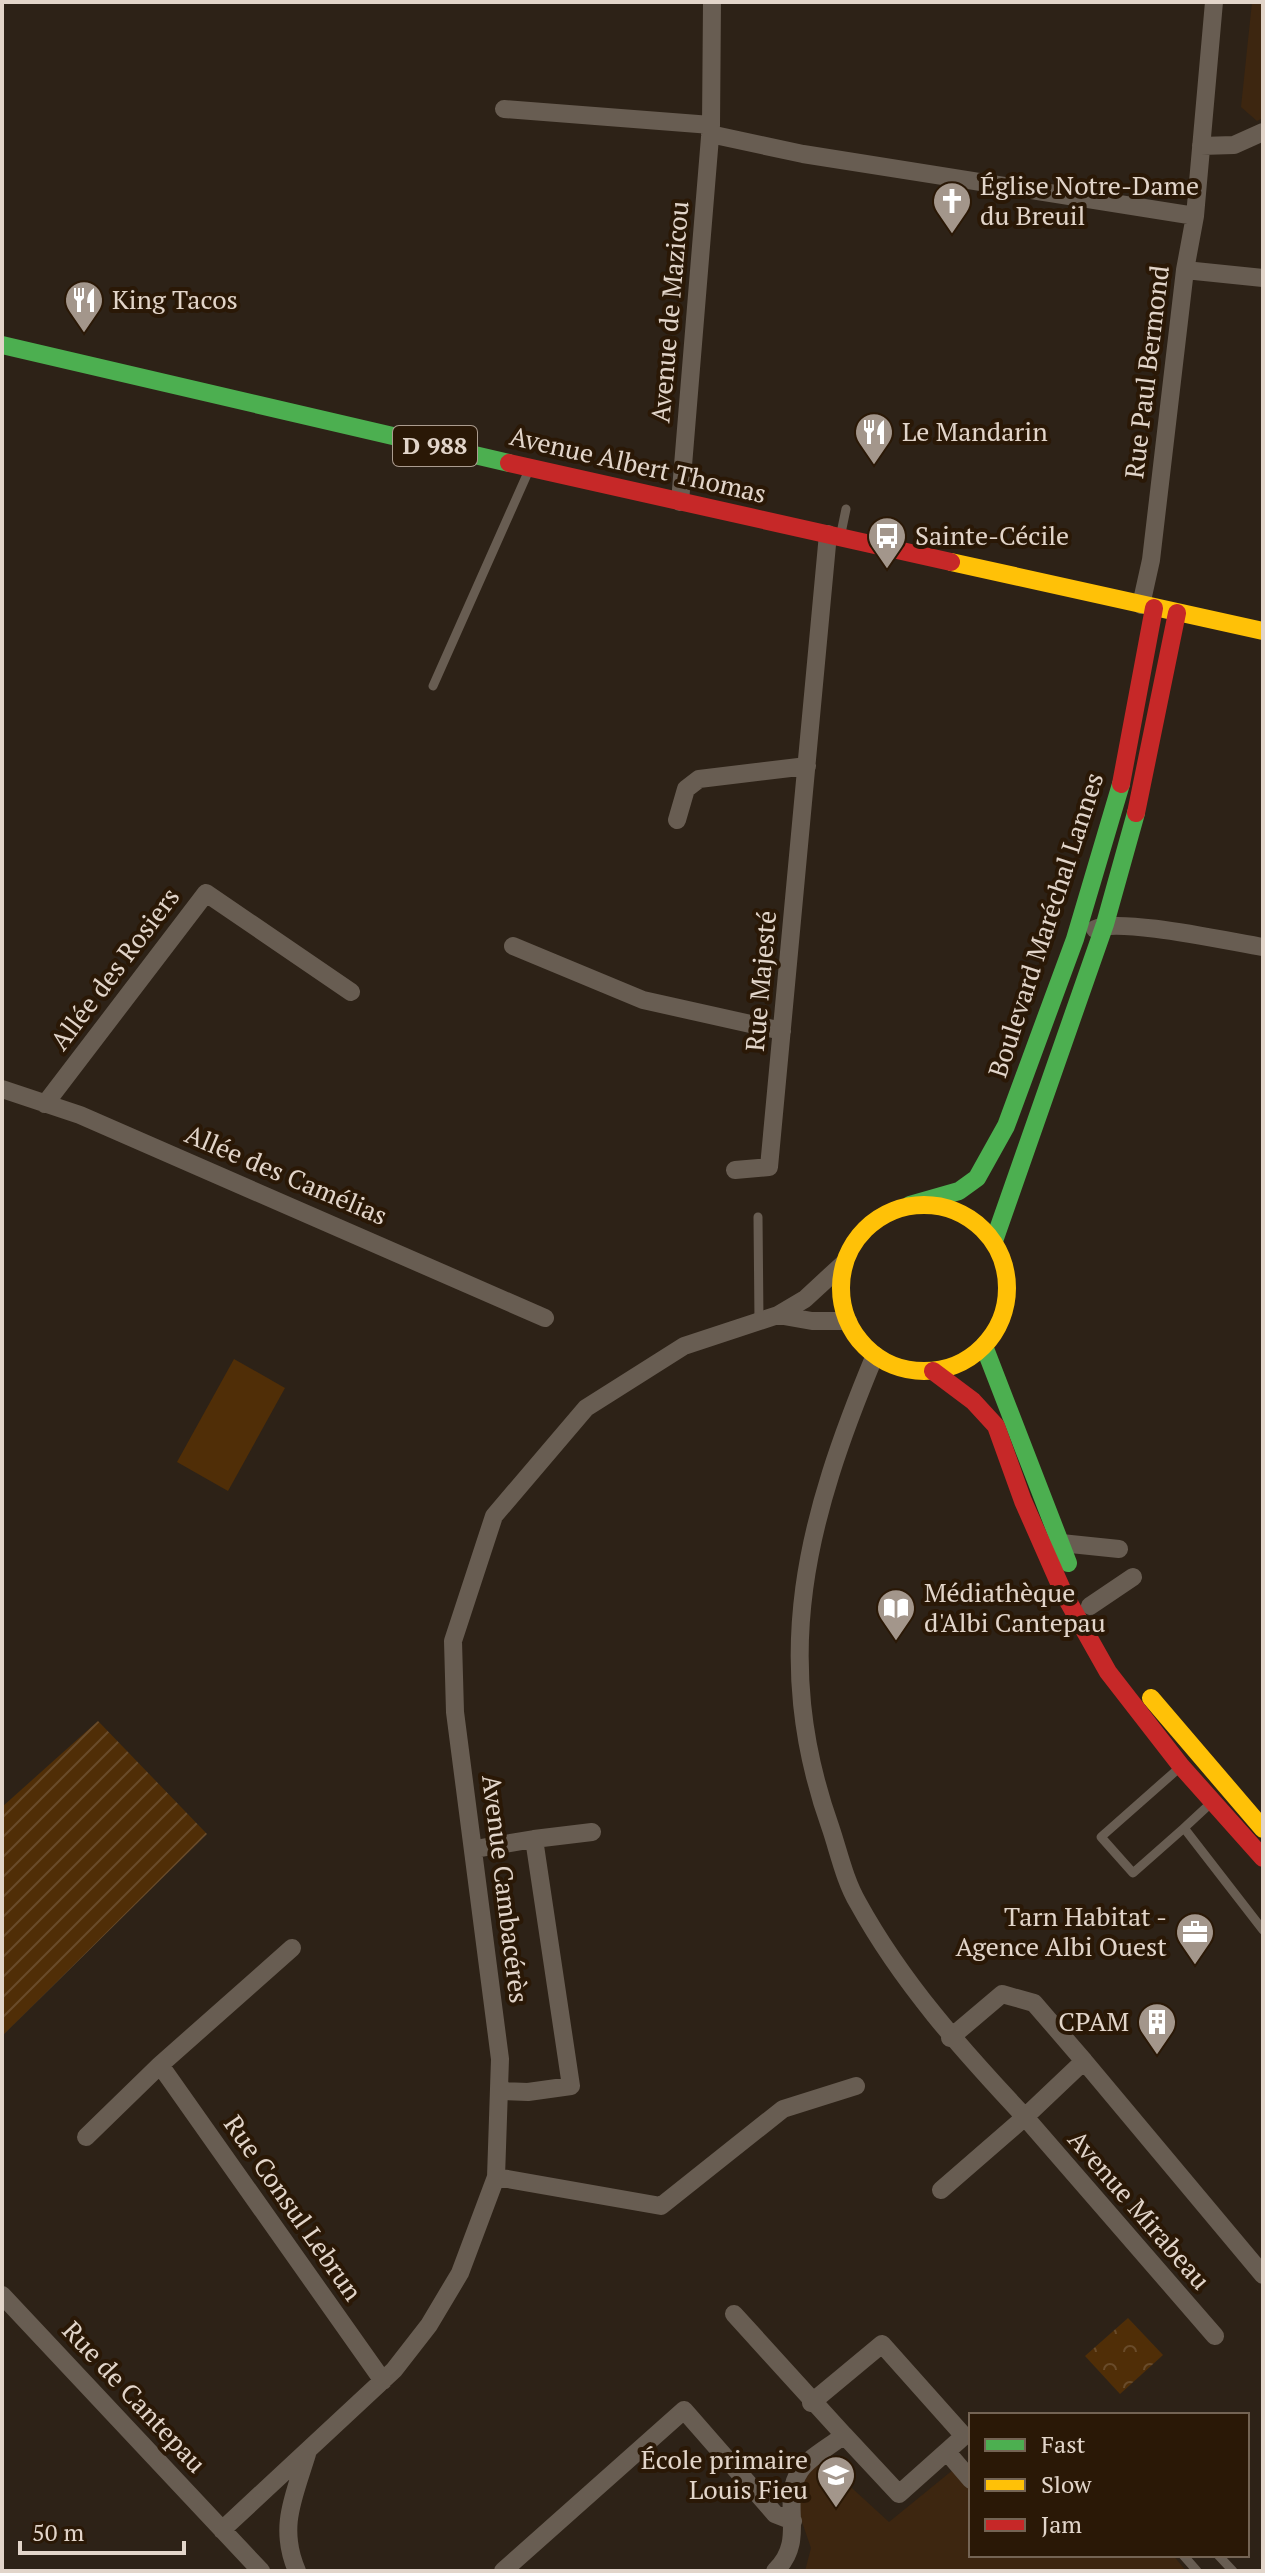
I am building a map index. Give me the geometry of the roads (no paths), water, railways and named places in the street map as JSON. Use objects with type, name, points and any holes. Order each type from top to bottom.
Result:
[{"type":"main road","name":"Avenue Albert Thomas","points":[[2,345],[680,502],[1263,631]]},
{"type":"main road","name":"Boulevard Maréchal Lannes","points":[[848,1321],[842,1302],[844,1263],[854,1242],[869,1225],[888,1212],[959,1191],[977,1178],[1006,1126],[1075,939],[1126,767],[1147,606]]},
{"type":"main road","name":"Boulevard Maréchal Lannes","points":[[994,1241],[1105,924],[1145,780],[1177,613]]},
{"type":"main road","points":[[848,1321],[875,1355],[913,1371],[952,1367],[984,1346],[1000,1322],[1007,1295],[1005,1267],[994,1241],[978,1223],[957,1211],[934,1204],[910,1205]]},
{"type":"main road","points":[[984,1346],[1061,1543],[1090,1606],[1119,1657],[1163,1714],[1263,1829]]},
{"type":"main road","points":[[933,1371],[973,1401],[996,1426],[1023,1501],[1064,1594],[1108,1672],[1181,1766],[1263,1858]]},
{"type":"street","name":"Avenue de Mazicou","points":[[680,502],[711,130],[712,2]]},
{"type":"street","name":"Rue Paul Bermond","points":[[1147,606],[1185,270],[1195,216],[1214,2]]},
{"type":"street","points":[[504,109],[711,130],[803,154],[1195,216]]},
{"type":"street","points":[[1201,146],[1234,145],[1263,132]]},
{"type":"street","points":[[1185,270],[1263,278]]},
{"type":"street","name":"Rue Majesté","points":[[735,1170],[769,1167],[807,766],[835,535]]},
{"type":"street","points":[[677,820],[686,789],[699,779],[807,766]]},
{"type":"street","name":"Allée des Rosiers","points":[[45,1104],[206,893],[351,992]]},
{"type":"street","points":[[1075,939],[1105,924],[1263,947]]},
{"type":"street","points":[[513,946],[643,1000],[782,1031]]},
{"type":"street","name":"Allée des Camélias","points":[[2,1089],[283,1202],[545,1318]]},
{"type":"street","name":"Avenue Cambacérès","points":[[222,2530],[383,2381],[429,2325],[460,2273],[496,2177],[502,2091],[475,1849],[455,1712],[453,1641],[494,1516],[586,1408],[684,1346],[778,1315],[805,1299],[844,1263]]},
{"type":"street","name":"Avenue Cambacérès","points":[[778,1315],[812,1321],[848,1321]]},
{"type":"street","points":[[875,1355],[839,1441],[816,1516],[801,1593],[800,1696],[816,1788],[856,1901],[950,2038],[1002,1994],[1034,2003],[1263,2275]]},
{"type":"street","points":[[1061,1543],[1119,1549]]},
{"type":"street","points":[[1090,1606],[1133,1577]]},
{"type":"street","points":[[475,1849],[592,1832]]},
{"type":"street","points":[[502,2091],[528,2092],[571,2086],[534,1839]]},
{"type":"street","points":[[86,2137],[160,2065],[292,1948]]},
{"type":"street","name":"Avenue Mirabeau","points":[[950,2038],[1025,2117],[1215,2336]]},
{"type":"street","points":[[941,2190],[1084,2061]]},
{"type":"street","name":"Rue Consul Lebrun","points":[[160,2065],[383,2381]]},
{"type":"street","points":[[496,2177],[661,2206],[783,2109],[856,2086]]},
{"type":"street","name":"Rue de Cantepau","points":[[2,2295],[261,2571]]},
{"type":"street","points":[[734,2314],[811,2403],[899,2494],[964,2436],[882,2344],[811,2403]]},
{"type":"street","points":[[503,2571],[539,2548],[684,2410],[775,2514],[793,2521]]},
{"type":"street","points":[[775,2571],[792,2546],[793,2496],[800,2471],[844,2435]]},
{"type":"street","points":[[297,2571],[287,2547],[289,2522],[307,2451]]},
{"type":"street","points":[[947,2452],[969,2478]]},
{"type":"lane","points":[[433,686],[531,467]]},
{"type":"lane","points":[[835,535],[846,509]]},
{"type":"lane","points":[[758,1217],[759,1321]]},
{"type":"lane","points":[[1181,1766],[1101,1837],[1133,1873],[1213,1800]]},
{"type":"lane","points":[[1184,1828],[1263,1930]]},
{"type":"place","name":"Église Notre-Dame du Breuil","points":[[952,235]]},
{"type":"place","name":"King Tacos","points":[[84,334]]},
{"type":"place","name":"Le Mandarin","points":[[874,466]]},
{"type":"place","name":"Sainte-Cécile","points":[[887,570]]},
{"type":"place","name":"Médiathèque d'Albi Cantepau","points":[[896,1642]]},
{"type":"place","name":"Tarn Habitat - Agence Albi Ouest","points":[[1195,1966]]},
{"type":"place","name":"CPAM","points":[[1157,2056]]},
{"type":"place","name":"École primaire Louis Fieu","points":[[836,2509]]}]
